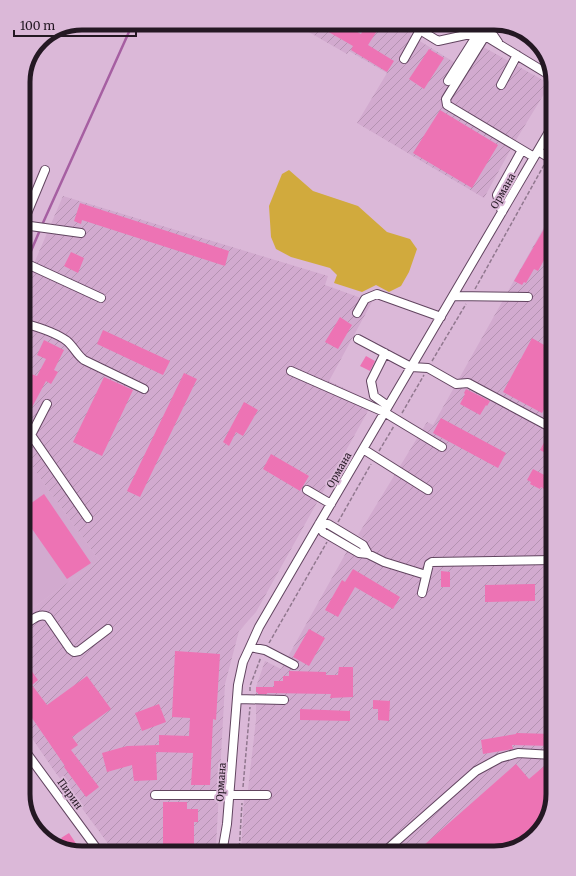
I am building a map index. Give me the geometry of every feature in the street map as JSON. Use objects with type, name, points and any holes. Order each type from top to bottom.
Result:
[{"type":"street","points":[[404,59],[420,30]]},
{"type":"street","points":[[425,30],[438,41],[482,34]]},
{"type":"street","points":[[475,30],[545,72]]},
{"type":"street","points":[[490,30],[500,45]]},
{"type":"street","points":[[448,81],[482,34]]},
{"type":"street","points":[[482,34],[446,99],[448,106],[522,150],[546,157]]},
{"type":"street","points":[[501,85],[517,55]]},
{"type":"street","name":"Ормана","points":[[223,846],[230,795],[240,673],[259,627],[546,137]]},
{"type":"street","points":[[502,212],[497,195],[522,150]]},
{"type":"street","points":[[30,207],[45,170]]},
{"type":"street","points":[[30,225],[81,233]]},
{"type":"street","points":[[30,265],[101,298]]},
{"type":"street","points":[[357,313],[365,299],[377,294],[440,317]]},
{"type":"street","points":[[453,296],[528,297]]},
{"type":"street","points":[[30,325],[40,327],[69,342],[79,357],[84,360],[144,389]]},
{"type":"street","points":[[358,338],[411,367],[428,368],[456,384],[468,383],[546,425]]},
{"type":"street","points":[[385,353],[371,381],[374,396],[397,420],[442,447]]},
{"type":"street","points":[[291,370],[386,409]]},
{"type":"street","points":[[47,404],[31,435],[88,518]]},
{"type":"street","points":[[363,449],[428,490]]},
{"type":"street","points":[[307,490],[330,504]]},
{"type":"street","points":[[319,524],[323,532],[332,532],[359,553],[368,554],[384,562],[426,575]]},
{"type":"street","points":[[422,593],[429,564],[432,562],[546,560]]},
{"type":"street","points":[[30,621],[38,615],[44,614],[48,617],[70,649],[74,652],[79,651],[108,629]]},
{"type":"street","points":[[250,647],[265,650],[294,665]]},
{"type":"street","points":[[237,699],[284,700]]},
{"type":"street","points":[[391,846],[476,772],[500,758],[518,753],[546,755]]},
{"type":"street","name":"Пирин","points":[[30,758],[95,846]]},
{"type":"street","points":[[155,795],[267,795]]},
{"type":"path","points":[[250,686],[260,659],[332,532],[546,168]]},
{"type":"shaded area","points":[[305,30],[413,30],[410,35],[462,67],[476,43],[546,82],[546,91],[513,145],[484,198],[357,123],[387,73],[349,51],[347,54]]},
{"type":"shaded area","points":[[289,170],[313,191],[358,206],[387,232],[410,239],[417,249],[409,272],[401,286],[389,292],[376,285],[362,292],[334,283],[337,275],[330,268],[291,257],[276,249],[271,237],[269,206],[282,174]]},
{"type":"shaded area","points":[[63,196],[328,276],[325,285],[372,302],[329,381],[373,402],[256,612],[239,631],[225,684],[216,846],[110,846],[30,735],[30,610],[99,560],[30,464],[30,273]]},
{"type":"shaded area","points":[[546,223],[546,801],[542,814],[535,826],[526,835],[514,842],[501,846],[241,846],[244,798],[247,798],[256,720],[256,687],[265,661],[281,669],[347,551],[357,557],[366,540],[358,535],[427,422],[433,425]]},
{"type":"shaded area","points":[[30,464],[99,560],[30,610]]},
{"type":"building","points":[[325,30],[354,30],[361,34],[363,30],[378,30],[368,45],[394,61],[387,72],[351,50],[353,46]]},
{"type":"building","points":[[429,49],[444,58],[424,89],[409,79]]},
{"type":"building","points":[[440,110],[498,145],[472,188],[413,153]]},
{"type":"building","points":[[80,203],[229,251],[225,266],[82,220],[81,224],[74,221]]},
{"type":"building","points":[[546,225],[546,257],[538,271],[534,269],[526,283],[524,282],[522,285],[514,281]]},
{"type":"building","points":[[71,252],[84,258],[78,273],[64,266]]},
{"type":"building","points":[[340,317],[352,325],[338,349],[325,342]]},
{"type":"building","points":[[103,330],[170,361],[163,375],[97,344]]},
{"type":"building","points":[[532,338],[546,346],[546,406],[542,413],[503,392]]},
{"type":"building","points":[[44,340],[64,350],[54,370],[58,372],[51,384],[46,381],[30,411],[30,376],[31,374],[37,376],[46,359],[37,355]]},
{"type":"building","points":[[366,356],[375,361],[370,371],[360,366]]},
{"type":"building","points":[[184,373],[197,379],[140,497],[127,491]]},
{"type":"building","points":[[104,377],[133,390],[102,456],[73,442]]},
{"type":"building","points":[[466,389],[490,401],[480,415],[460,404]]},
{"type":"building","points":[[244,402],[258,410],[243,436],[236,432],[229,446],[223,442]]},
{"type":"building","points":[[441,418],[506,453],[498,468],[433,433]]},
{"type":"building","points":[[546,439],[546,453],[540,450]]},
{"type":"building","points":[[271,454],[309,476],[300,491],[263,469]]},
{"type":"building","points":[[533,469],[546,476],[546,485],[544,489],[541,487],[540,489],[530,484],[531,482],[527,480]]},
{"type":"building","points":[[44,494],[91,563],[67,579],[30,526],[30,504]]},
{"type":"building","points":[[353,569],[400,597],[393,609],[355,587],[338,617],[325,610],[342,580],[345,582]]},
{"type":"building","points":[[441,571],[450,572],[450,587],[441,587]]},
{"type":"building","points":[[535,584],[535,601],[485,602],[485,585]]},
{"type":"building","points":[[309,629],[325,638],[309,666],[293,657]]},
{"type":"building","points":[[175,651],[220,654],[216,720],[213,719],[210,785],[191,785],[193,753],[156,752],[157,780],[134,781],[132,765],[107,772],[102,753],[127,746],[159,745],[159,735],[189,736],[190,718],[172,717]]},
{"type":"building","points":[[339,667],[353,667],[353,697],[330,698],[331,694],[258,694],[256,692],[256,687],[274,687],[274,681],[283,681],[283,676],[289,676],[289,671],[326,672],[326,675],[338,675]]},
{"type":"building","points":[[30,669],[38,680],[32,685],[47,705],[87,676],[111,709],[72,737],[78,745],[71,750],[99,787],[86,797],[64,767],[65,766],[30,715]]},
{"type":"building","points":[[373,700],[390,701],[389,721],[378,720],[378,709],[373,709]]},
{"type":"building","points":[[159,704],[166,722],[142,731],[135,713]]},
{"type":"building","points":[[300,709],[350,711],[350,721],[300,720]]},
{"type":"building","points":[[516,734],[546,734],[546,746],[512,745],[513,749],[483,754],[481,740]]},
{"type":"building","points":[[516,764],[529,779],[546,765],[546,801],[542,814],[531,831],[520,839],[501,846],[423,846]]},
{"type":"building","points":[[163,802],[187,802],[187,809],[198,809],[198,822],[194,822],[194,846],[163,846]]},
{"type":"building","points":[[69,833],[78,846],[65,843],[61,838]]},
{"type":"waterway","points":[[42,225],[130,30]]},
{"type":"waterway","points":[[30,253],[40,230]]}]
